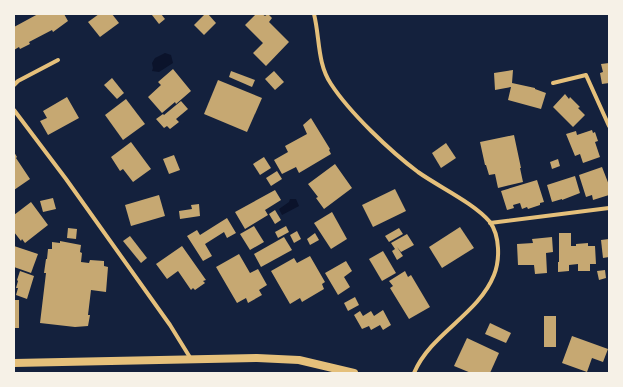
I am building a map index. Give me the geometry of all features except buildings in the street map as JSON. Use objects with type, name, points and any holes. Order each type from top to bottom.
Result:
[{"type":"main road","points":[[14,363],[257,358],[299,360],[354,373]]},
{"type":"street","points":[[314,14],[317,26],[320,56],[324,72],[331,84],[346,103],[386,145],[418,171],[478,211],[490,223],[496,235],[498,253],[494,274],[486,290],[474,305],[430,348],[414,373]]},
{"type":"street","points":[[14,85],[18,81],[58,60]]},
{"type":"street","points":[[553,83],[586,75],[609,126]]},
{"type":"street","points":[[14,110],[66,179],[170,325],[192,359]]},
{"type":"street","points":[[490,223],[609,208]]},
{"type":"water","points":[[165,53],[171,55],[173,63],[159,72],[152,71],[152,63],[155,58]]},
{"type":"water","points":[[290,199],[296,199],[299,206],[282,215],[279,209],[289,202]]}]
